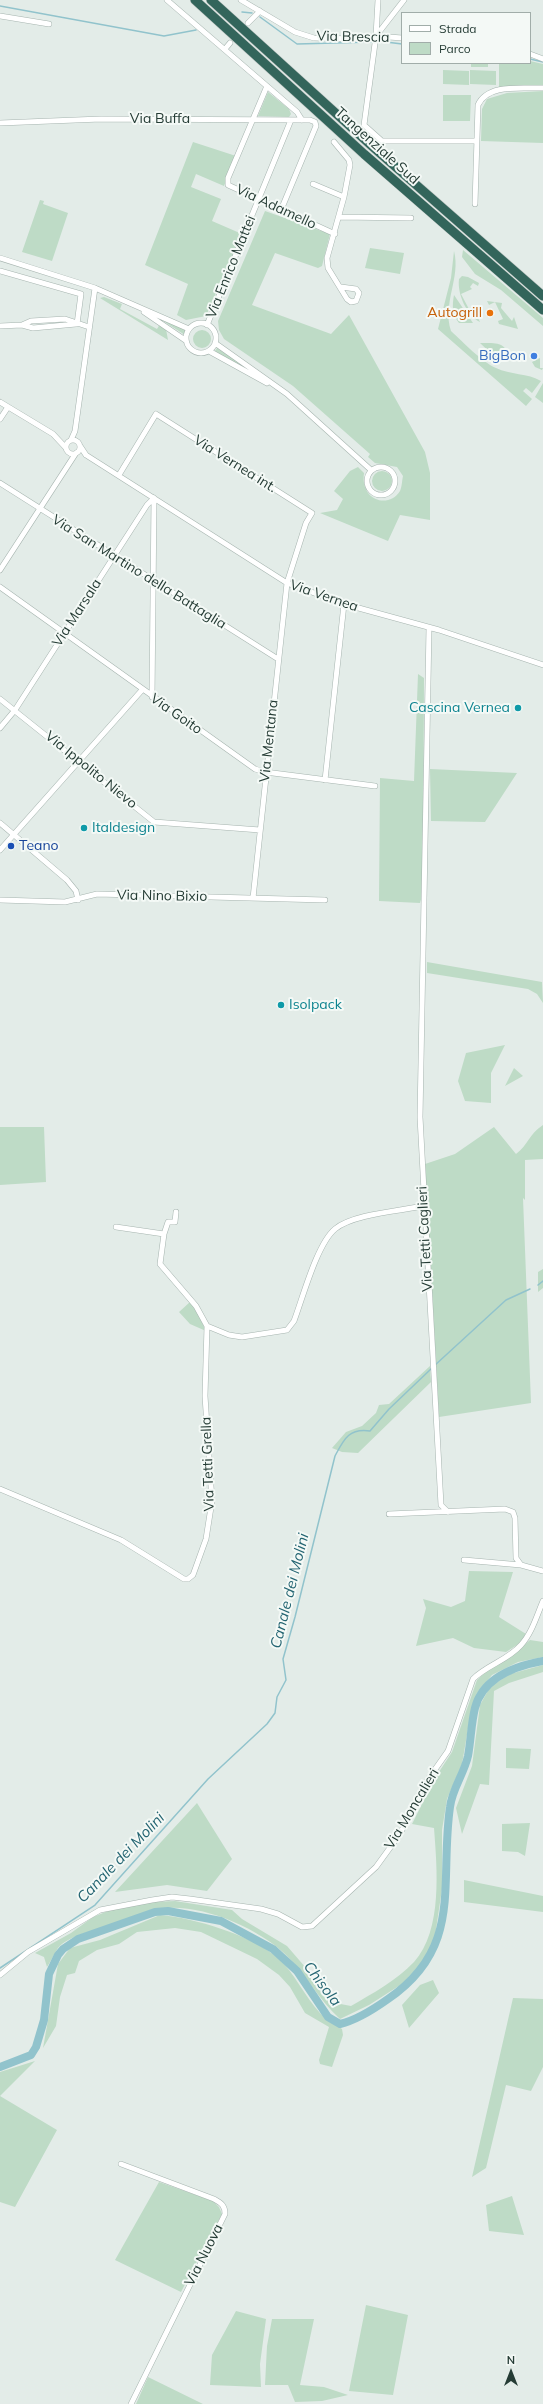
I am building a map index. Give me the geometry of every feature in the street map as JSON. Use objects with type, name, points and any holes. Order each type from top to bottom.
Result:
[{"type":"highway","name":"Tangenziale Sud","points":[[195,0],[341,133],[543,310]]},
{"type":"highway","name":"Tangenziale Sud","points":[[211,0],[372,147],[543,296]]},
{"type":"street","points":[[167,0],[297,112],[302,120]]},
{"type":"street","name":"Via Brescia","points":[[241,0],[295,32],[314,38],[337,39],[376,36],[401,38]]},
{"type":"street","points":[[378,0],[376,36],[363,122],[364,125],[382,141],[476,141]]},
{"type":"street","points":[[376,36],[404,0]]},
{"type":"street","points":[[248,23],[260,11]]},
{"type":"street","points":[[0,16],[49,24]]},
{"type":"street","points":[[225,49],[230,43]]},
{"type":"street","points":[[531,54],[543,59]]},
{"type":"street","name":"Via Adamello","points":[[267,86],[228,178],[228,185],[335,234]]},
{"type":"street","points":[[475,204],[478,105],[486,93],[498,90],[543,88]]},
{"type":"street","name":"Via Buffa","points":[[0,123],[101,119],[310,120],[315,122],[316,126],[282,210]]},
{"type":"street","name":"Via Enrico Mattei","points":[[207,325],[291,120]]},
{"type":"street","points":[[334,142],[349,160],[340,217],[327,258],[328,268],[341,287]]},
{"type":"street","points":[[313,184],[344,197]]},
{"type":"street","points":[[340,217],[411,218]]},
{"type":"street","points":[[0,258],[95,288],[189,329]]},
{"type":"street","points":[[0,271],[81,294],[77,324]]},
{"type":"street","points":[[66,448],[75,431],[95,288]]},
{"type":"street","points":[[134,304],[185,340],[193,351],[202,353],[209,351],[215,343],[215,332],[207,325],[197,324],[189,329],[185,340]]},
{"type":"street","points":[[0,326],[22,325],[33,328],[77,324],[89,326]]},
{"type":"street","points":[[215,343],[287,394],[371,470]]},
{"type":"street","points":[[209,351],[287,394]]},
{"type":"street","points":[[0,402],[58,438],[70,453],[70,462]]},
{"type":"street","points":[[0,419],[8,407]]},
{"type":"street","name":"Via Vernea int.","points":[[119,475],[156,414],[312,513],[306,523],[286,583]]},
{"type":"street","points":[[75,431],[79,443],[86,455]]},
{"type":"street","points":[[58,438],[79,443]]},
{"type":"street","points":[[0,570],[77,453],[79,443]]},
{"type":"street","points":[[70,453],[86,455]]},
{"type":"street","name":"Via Vernea","points":[[86,455],[286,583],[344,604],[430,628],[542,663]]},
{"type":"street","points":[[378,467],[384,467],[392,472],[395,481],[389,492],[380,495],[370,490],[367,477],[371,470],[378,467]]},
{"type":"street","name":"Via San Martino della Battaglia","points":[[0,483],[114,557],[278,659]]},
{"type":"street","points":[[152,697],[154,498]]},
{"type":"street","name":"Via Marsala","points":[[0,728],[15,710],[143,511],[154,498]]},
{"type":"street","points":[[143,511],[153,515]]},
{"type":"street","name":"Via Mentana","points":[[253,898],[286,583]]},
{"type":"street","name":"Via Goito","points":[[0,587],[142,690],[255,769],[265,772],[374,786]]},
{"type":"street","points":[[325,780],[344,604]]},
{"type":"street","name":"Via Tetti Caglieri","points":[[430,628],[420,1117],[422,1124],[423,1206],[442,1505],[448,1512]]},
{"type":"street","points":[[0,850],[142,690]]},
{"type":"street","name":"Via Ippolito Nievo","points":[[0,698],[79,760],[154,822],[260,830]]},
{"type":"street","points":[[0,823],[74,887],[78,900]]},
{"type":"street","name":"Via Nino Bixio","points":[[0,900],[65,902],[78,900],[97,894],[325,900]]},
{"type":"street","points":[[176,1212],[175,1222],[168,1222],[164,1234],[160,1264],[196,1306],[207,1326],[228,1335],[242,1337],[286,1330],[294,1320],[320,1250],[327,1238],[336,1228],[353,1220],[423,1206]]},
{"type":"street","points":[[116,1227],[164,1234]]},
{"type":"street","name":"Via Tetti Grella","points":[[0,1489],[103,1531],[121,1540],[184,1579],[190,1578],[206,1539],[212,1501],[205,1396],[207,1326]]},
{"type":"street","points":[[389,1514],[505,1509],[513,1512],[516,1558],[521,1564]]},
{"type":"street","points":[[464,1560],[521,1564],[543,1571]]},
{"type":"street","name":"Via Moncalieri","points":[[0,1975],[28,1952],[100,1910],[152,1900],[178,1898],[261,1909],[278,1914],[302,1927],[312,1926],[376,1867],[400,1834],[424,1785],[448,1751],[473,1679],[481,1671],[520,1646],[526,1638],[543,1600]]},
{"type":"street","name":"Via Nuova","points":[[121,2164],[214,2199],[222,2203],[225,2209],[225,2214],[131,2404]]},
{"type":"green space","points":[[531,61],[543,64],[543,86],[499,88],[499,64],[531,64]]},
{"type":"green space","points":[[471,64],[488,64],[488,67],[471,67]]},
{"type":"green space","points":[[443,70],[469,71],[469,85],[443,84]]},
{"type":"green space","points":[[470,70],[496,71],[496,85],[470,84]]},
{"type":"green space","points":[[543,91],[543,143],[481,141],[482,109],[487,99],[507,93]]},
{"type":"green space","points":[[268,92],[289,109],[291,114],[289,117],[258,116]]},
{"type":"green space","points":[[443,95],[471,95],[470,121],[443,121]]},
{"type":"green space","points":[[193,142],[236,156],[224,186],[196,174],[191,187],[221,199],[212,221],[242,234],[206,316],[186,320],[177,315],[188,284],[145,265]]},
{"type":"green space","points":[[40,200],[44,201],[43,204],[68,213],[52,261],[22,252]]},
{"type":"green space","points":[[265,211],[330,234],[322,266],[318,268],[275,253],[252,305],[331,334],[349,315],[425,452],[430,473],[430,520],[400,515],[388,541],[320,513],[337,510],[343,499],[334,491],[350,471],[358,467],[364,473],[366,490],[371,496],[383,501],[395,497],[401,489],[403,476],[397,467],[375,463],[368,457],[370,454],[293,386],[224,339],[219,330],[218,321]]},
{"type":"green space","points":[[370,248],[404,253],[400,274],[365,268]]},
{"type":"green space","points":[[463,250],[543,318],[543,326],[501,290],[475,274],[462,257]]},
{"type":"green space","points":[[454,251],[456,261],[449,310],[451,331],[491,365],[507,372],[536,378],[541,381],[532,393],[526,388],[523,391],[532,399],[526,406],[438,329],[451,278]]},
{"type":"green space","points":[[462,276],[468,277],[479,283],[478,286],[473,283],[470,287],[472,289],[461,294],[470,311],[473,309],[475,312],[482,309],[483,311],[476,314],[480,322],[467,310],[461,298],[459,279]]},
{"type":"green space","points":[[454,295],[473,323],[459,323],[453,310]]},
{"type":"green space","points":[[104,297],[122,304],[120,309],[157,329],[160,324],[166,329],[168,340],[100,298]]},
{"type":"green space","points":[[487,301],[495,302],[489,305]]},
{"type":"green space","points":[[495,302],[502,303],[501,308],[512,321],[514,317],[518,329],[499,324],[498,321],[503,319]]},
{"type":"green space","points":[[149,312],[186,330],[185,335]]},
{"type":"green space","points":[[202,330],[208,333],[211,339],[208,345],[202,348],[196,345],[193,339],[196,333]]},
{"type":"green space","points":[[480,343],[493,343],[501,345],[507,350],[514,361],[498,360]]},
{"type":"green space","points":[[218,347],[257,374],[214,352]]},
{"type":"green space","points":[[540,358],[540,368],[543,368],[542,370],[535,367],[532,362]]},
{"type":"green space","points":[[543,383],[543,403],[535,397]]},
{"type":"green space","points":[[382,471],[389,474],[392,481],[389,488],[382,491],[375,488],[372,481],[375,474]]},
{"type":"green space","points":[[418,674],[424,678],[423,893],[420,903],[379,901],[380,778],[414,781]]},
{"type":"green space","points":[[430,769],[517,773],[485,822],[431,821]]},
{"type":"green space","points":[[427,962],[542,982],[543,1003],[537,994],[528,989],[427,973]]},
{"type":"green space","points":[[505,1045],[491,1073],[491,1103],[465,1101],[458,1081],[466,1053]]},
{"type":"green space","points":[[514,1068],[523,1076],[505,1086]]},
{"type":"green space","points":[[543,1125],[543,1159],[525,1160],[525,1200],[523,1198],[531,1403],[439,1417],[425,1164],[455,1154],[494,1127],[516,1154],[538,1128]]},
{"type":"green space","points":[[0,1127],[44,1127],[46,1182],[0,1185]]},
{"type":"green space","points":[[543,1269],[543,1288],[538,1292],[538,1272]]},
{"type":"green space","points":[[190,1302],[196,1310],[206,1331],[190,1324],[179,1312]]},
{"type":"green space","points":[[430,1366],[431,1382],[358,1453],[342,1452],[332,1448],[346,1432],[362,1426],[376,1413],[379,1405],[389,1404]]},
{"type":"green space","points":[[469,1571],[513,1572],[499,1617],[526,1634],[520,1643],[506,1652],[474,1648],[453,1638],[416,1646],[426,1608],[423,1599],[451,1607],[465,1601]]},
{"type":"green space","points":[[530,1640],[543,1642],[543,1657],[518,1662],[492,1675],[477,1693],[471,1711],[462,1764],[447,1799],[442,1830],[442,1889],[435,1936],[425,1960],[402,1984],[369,2005],[340,2019],[285,1954],[272,1944],[241,1925],[205,1912],[187,1909],[169,1908],[153,1910],[69,1939],[58,1948],[47,1967],[44,1957],[35,1953],[71,1933],[93,1917],[113,1909],[154,1902],[175,1901],[232,1910],[242,1919],[287,1946],[312,1975],[330,2002],[351,2006],[384,1986],[400,1975],[414,1962],[423,1949],[430,1933],[434,1916],[437,1880],[434,1828],[412,1824],[435,1778],[452,1752],[477,1680],[489,1669],[511,1657]]},
{"type":"green space","points":[[543,1665],[543,1672],[509,1683],[494,1691],[489,1785],[480,1784],[462,1834],[456,1808],[472,1766],[480,1705],[490,1687],[510,1674]]},
{"type":"green space","points":[[506,1748],[531,1749],[529,1769],[506,1768]]},
{"type":"green space","points":[[197,1803],[232,1859],[207,1891],[167,1885],[115,1892]]},
{"type":"green space","points":[[530,1823],[525,1856],[518,1852],[502,1851],[502,1824]]},
{"type":"green space","points":[[464,1880],[543,1896],[543,1912],[464,1902]]},
{"type":"green space","points":[[160,1915],[189,1920],[222,1929],[266,1949],[277,1957],[289,1970],[320,2013],[342,2029],[343,2035],[332,2067],[320,2064],[319,2060],[329,2027],[305,2013],[290,1987],[279,1975],[257,1959],[201,1932],[175,1928],[137,1932],[119,1944],[97,1950],[79,1961],[75,1973],[67,1975],[60,1997],[56,2026],[43,2048],[58,1964],[70,1948],[100,1940]]},
{"type":"green space","points":[[433,1980],[439,1993],[409,2028],[402,2005],[420,1985]]},
{"type":"green space","points":[[513,1998],[543,1999],[543,2067],[531,2091],[506,2085],[486,2168],[472,2177]]},
{"type":"green space","points":[[35,2061],[0,2096],[0,2072]]},
{"type":"green space","points":[[0,2096],[57,2130],[15,2207],[0,2202]]},
{"type":"green space","points":[[159,2182],[213,2201],[219,2207],[222,2214],[181,2292],[115,2260]]},
{"type":"green space","points":[[512,2196],[524,2235],[489,2231],[486,2205]]},
{"type":"green space","points":[[366,2305],[408,2315],[393,2395],[349,2391]]},
{"type":"green space","points":[[236,2311],[266,2319],[260,2364],[261,2387],[210,2385],[212,2355]]},
{"type":"green space","points":[[272,2319],[314,2319],[300,2385],[324,2387],[348,2395],[322,2401],[295,2402],[288,2385],[265,2385],[267,2346]]},
{"type":"green space","points":[[148,2377],[203,2404],[136,2404]]},
{"type":"waterway","points":[[0,6],[164,36],[196,30]]},
{"type":"waterway","points":[[242,12],[252,13]]},
{"type":"waterway","points":[[260,17],[297,44],[372,42]]},
{"type":"waterway","points":[[378,41],[401,44]]},
{"type":"waterway","points":[[531,59],[543,62]]},
{"type":"waterway","name":"Canale dei Molini","points":[[538,1285],[543,1281]]},
{"type":"waterway","name":"Canale dei Molini","points":[[434,1366],[506,1300],[530,1289]]},
{"type":"waterway","name":"Canale dei Molini","points":[[0,1968],[95,1905],[208,1779],[267,1724],[275,1713],[277,1697],[286,1680],[283,1659],[295,1617],[335,1456],[341,1444],[348,1436],[357,1431],[370,1431],[389,1409],[432,1368]]},
{"type":"waterway","name":"Chisola","points":[[0,2067],[31,2055],[36,2047],[44,2020],[49,1974],[58,1955],[63,1949],[78,1939],[155,1912],[168,1911],[221,1921],[273,1949],[297,1971],[328,2017],[340,2024],[359,2017],[388,1999],[412,1979],[428,1958],[438,1936],[446,1888],[447,1835],[451,1800],[468,1756],[475,1708],[479,1697],[485,1688],[502,1675],[522,1666],[543,1661]]},
{"type":"place","name":"Autogrill","points":[[490,313]]},
{"type":"place","name":"BigBon","points":[[534,356]]},
{"type":"place","name":"Cascina Vernea","points":[[518,708]]},
{"type":"place","name":"Italdesign","points":[[84,828]]},
{"type":"place","name":"Teano","points":[[11,846]]},
{"type":"place","name":"Isolpack","points":[[281,1005]]}]
